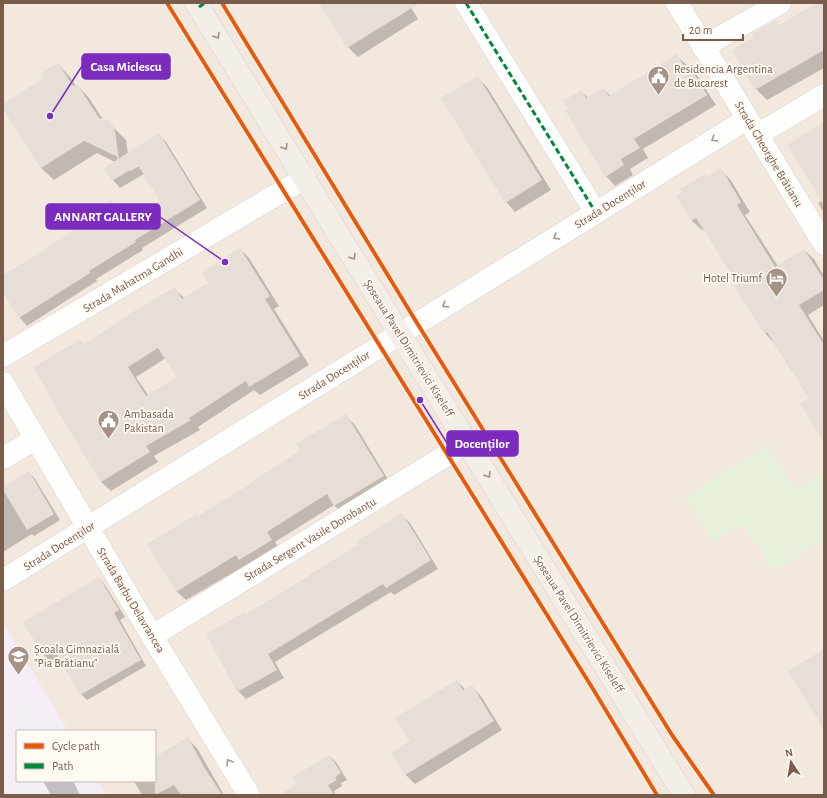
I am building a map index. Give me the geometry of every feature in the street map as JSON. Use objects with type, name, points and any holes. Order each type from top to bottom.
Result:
[{"type":"main road","name":"Șoseaua Pavel Dimitrievici Kiseleff","points":[[200,4],[304,178],[684,795]]},
{"type":"street","points":[[466,3],[596,213]]},
{"type":"street","name":"Strada Gheorghe Brătianu","points":[[677,3],[824,244]]},
{"type":"street","points":[[703,46],[780,3]]},
{"type":"street","name":"Strada Docenților","points":[[3,580],[596,213],[752,127],[824,95]]},
{"type":"street","name":"Strada Mahatma Gandhi","points":[[3,356],[304,178]]},
{"type":"street","name":"Strada Barbu Delavrancea","points":[[3,383],[152,636],[249,795]]},
{"type":"street","points":[[3,458],[36,439]]},
{"type":"street","name":"Strada Sergent Vasile Dorobanțu","points":[[152,636],[468,442]]},
{"type":"shaded area","points":[[3,3],[824,3],[824,795],[3,795]]},
{"type":"shaded area","name":"Școala Gimnazială ”Pia Brătianu”","points":[[3,622],[67,730],[16,730],[16,782],[98,782],[106,795],[3,795]]},
{"type":"green space","points":[[767,445],[796,490],[824,471],[824,540],[774,572],[742,524],[713,542],[685,497]]},
{"type":"building","points":[[319,3],[420,3],[347,48]]},
{"type":"building","points":[[817,3],[824,3],[824,50],[755,90],[732,50],[754,37],[752,34],[776,20],[779,25]]},
{"type":"building","points":[[677,54],[684,66],[688,64],[707,95],[634,139],[640,148],[621,159],[624,165],[605,177],[565,110],[568,108],[563,101],[581,90],[586,98],[603,88],[609,96]]},
{"type":"building","points":[[58,63],[73,86],[77,84],[99,118],[109,121],[114,127],[118,157],[84,141],[41,168],[3,109],[3,104],[44,78],[41,73]]},
{"type":"building","points":[[478,76],[542,180],[505,203],[441,98]]},
{"type":"building","points":[[824,122],[824,206],[787,145]]},
{"type":"building","points":[[159,133],[200,200],[135,240],[136,242],[89,271],[90,273],[19,318],[3,293],[3,275],[84,223],[81,219],[111,200],[124,223],[160,201],[138,165],[112,181],[104,168]]},
{"type":"building","name":"Hotel Triumf","points":[[721,168],[741,202],[737,205],[775,267],[804,249],[824,280],[824,290],[799,305],[824,345],[824,442],[800,404],[809,398],[767,332],[764,334],[732,283],[735,280],[696,218],[691,221],[676,196],[682,192],[680,189],[705,174],[707,177]]},
{"type":"building","points":[[240,248],[270,296],[265,299],[300,356],[249,387],[246,381],[189,418],[191,420],[146,446],[150,452],[101,482],[33,367],[80,340],[83,345],[136,310],[175,287],[182,299],[208,283],[202,272]],"holes":[[[158,348],[177,378],[146,396],[128,367]]]},
{"type":"building","points":[[346,414],[384,476],[334,506],[327,494],[267,532],[272,540],[239,560],[236,555],[176,592],[147,544],[197,514],[198,516],[255,481],[254,480],[300,451],[296,444]]},
{"type":"building","points":[[29,471],[54,514],[27,530],[3,490],[3,487]]},
{"type":"building","points":[[402,513],[431,560],[386,588],[383,584],[268,654],[277,670],[237,692],[206,634],[245,612],[246,614],[309,576],[359,544],[357,541]]},
{"type":"building","points":[[99,577],[119,610],[114,613],[141,660],[80,695],[54,649],[43,655],[23,622]]},
{"type":"building","points":[[824,649],[824,729],[788,671]]},
{"type":"building","points":[[457,680],[463,690],[472,685],[494,721],[405,775],[391,753],[410,741],[395,718]]},
{"type":"building","points":[[188,737],[204,767],[222,795],[181,795],[174,785],[155,795],[156,756]]},
{"type":"building","points":[[330,755],[341,773],[335,777],[337,780],[328,785],[334,795],[280,795],[296,784],[292,777]]},
{"type":"marked path","points":[[199,7],[205,3]]},
{"type":"marked path","points":[[466,3],[596,213]]},
{"type":"cycle path","points":[[167,3],[593,689],[657,795]]},
{"type":"cycle path","points":[[222,3],[417,323],[672,735],[714,795]]},
{"type":"place","name":"Residencia Argentina de Bucarest","points":[[658,96]]},
{"type":"place","name":"Casa Miclescu","points":[[50,116]]},
{"type":"place","name":"ANNART GALLERY","points":[[225,262]]},
{"type":"place","name":"Hotel Triumf","points":[[777,298]]},
{"type":"place","name":"Docenților","points":[[420,400]]},
{"type":"place","name":"Ambasada Pakistan","points":[[109,440]]},
{"type":"place","name":"Școala Gimnazială ”Pia Brătianu”","points":[[19,676]]}]
